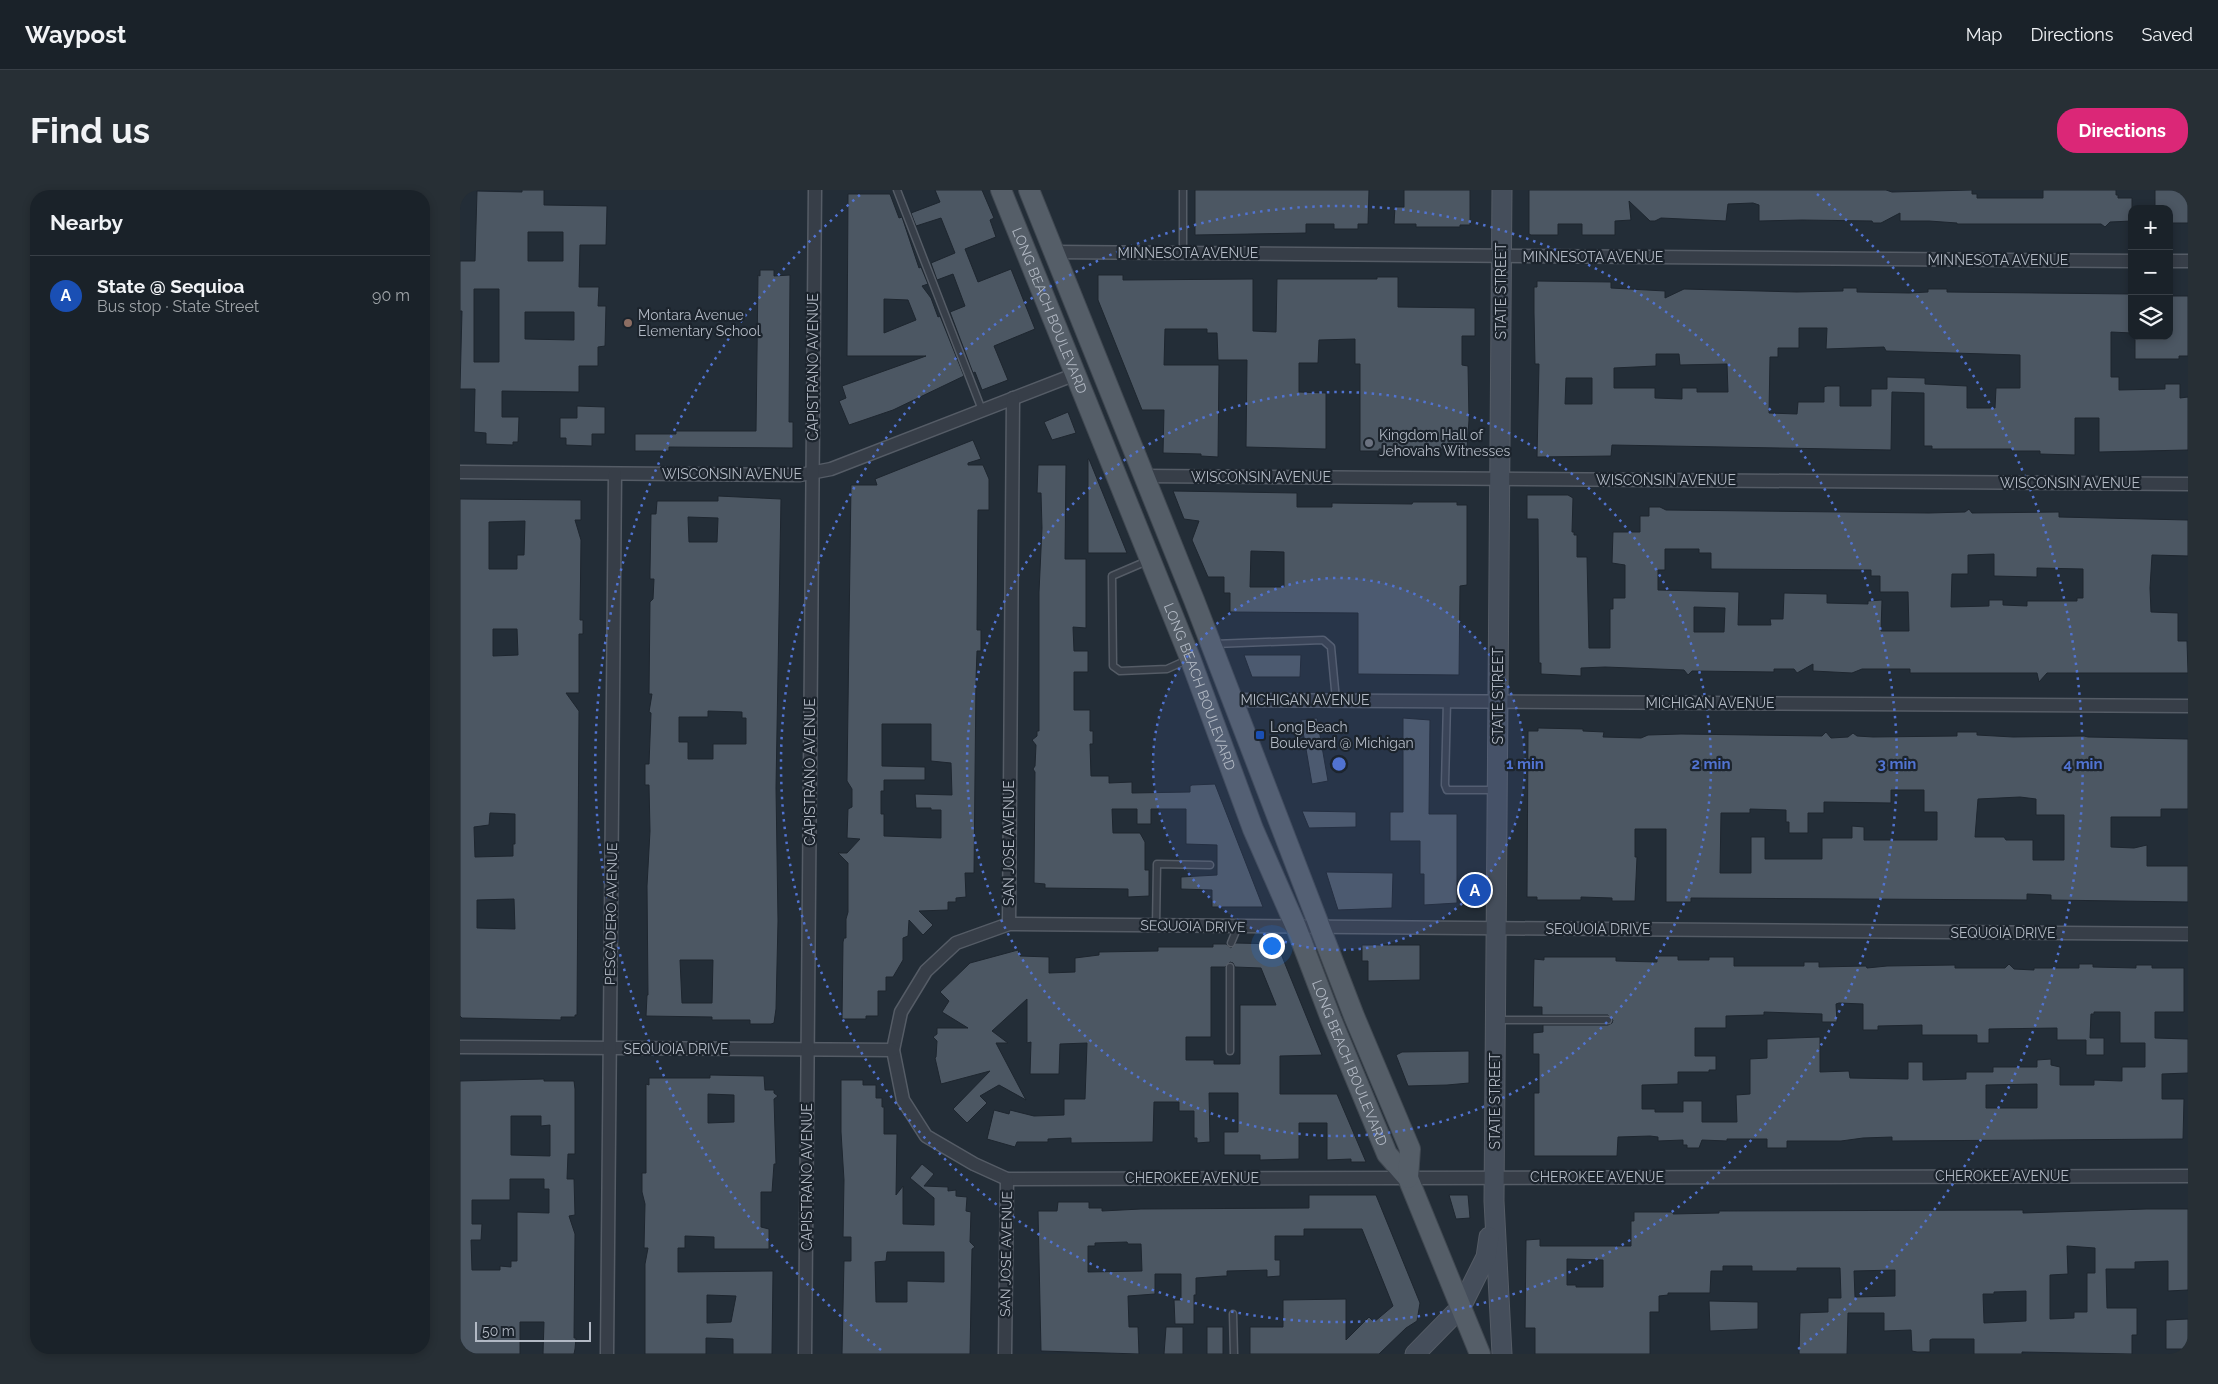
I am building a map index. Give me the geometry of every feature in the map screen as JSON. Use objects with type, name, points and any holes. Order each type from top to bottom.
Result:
[{"type":"main road","name":"LONG BEACH BOULEVARD","points":[[1001,190],[1190,658],[1253,829],[1296,927],[1331,1019],[1387,1154],[1408,1178],[1480,1354]]},
{"type":"main road","name":"LONG BEACH BOULEVARD","points":[[1029,190],[1194,600],[1354,1016],[1410,1148],[1408,1178]]},
{"type":"main road","name":"STATE STREET","points":[[1502,190],[1494,1178],[1502,1354]]},
{"type":"main road","points":[[1090,409],[1099,411],[1105,416],[1128,470],[1135,476],[1143,476]]},
{"type":"main road","name":"STATE STREET","points":[[1415,1354],[1461,1307],[1486,1257],[1494,1201]]},
{"type":"street","name":"CAPISTRANO AVENUE","points":[[806,1354],[815,190]]},
{"type":"street","name":"MINNESOTA AVENUE","points":[[1053,252],[2128,261]]},
{"type":"street","points":[[2173,261],[2188,261]]},
{"type":"street","name":"WISCONSIN AVENUE","points":[[460,472],[800,475],[832,469],[1076,374]]},
{"type":"street","name":"SAN JOSE AVENUE","points":[[1005,1354],[1006,1179],[974,1164],[926,1136],[903,1100],[893,1050],[900,1012],[926,971],[956,943],[1009,924],[1013,398]]},
{"type":"street","name":"PESCADERO AVENUE","points":[[607,1354],[615,474]]},
{"type":"street","name":"WISCONSIN AVENUE","points":[[1143,476],[2188,484]]},
{"type":"street","name":"MICHIGAN AVENUE","points":[[1233,700],[2188,706]]},
{"type":"street","name":"SEQUOIA DRIVE","points":[[1009,924],[2188,934]]},
{"type":"street","name":"SEQUOIA DRIVE","points":[[460,1047],[893,1050]]},
{"type":"street","name":"CHEROKEE AVENUE","points":[[1006,1179],[2188,1176]]},
{"type":"lane","points":[[897,190],[982,410]]},
{"type":"lane","points":[[1183,190],[1183,253]]},
{"type":"lane","points":[[1149,560],[1112,576],[1113,666],[1120,671],[1166,669],[1190,658]]},
{"type":"lane","points":[[1210,644],[1323,640],[1331,648],[1336,700]]},
{"type":"lane","points":[[1447,701],[1445,785],[1447,790],[1497,790]]},
{"type":"lane","points":[[1156,926],[1157,864],[1210,865]]},
{"type":"lane","points":[[1231,943],[1238,926]]},
{"type":"lane","points":[[1230,967],[1230,1051]]},
{"type":"lane","points":[[1496,1020],[1608,1020]]},
{"type":"lane","points":[[1233,1314],[1234,1354]]},
{"type":"building","points":[[522,190],[544,190],[544,205],[607,206],[606,245],[580,245],[579,287],[599,287],[598,306],[606,306],[605,346],[598,347],[598,366],[579,366],[579,392],[502,391],[502,417],[519,417],[518,442],[513,442],[513,445],[486,444],[486,433],[474,432],[475,389],[460,389],[462,311],[460,311],[460,261],[475,261],[477,191],[522,192]],"holes":[[[528,232],[563,232],[563,261],[528,261]],[[474,289],[499,289],[499,362],[474,362]],[[525,312],[574,312],[574,340],[525,339]]]},
{"type":"building","points":[[935,190],[982,190],[994,218],[990,220],[996,237],[965,249],[978,282],[1011,269],[1035,329],[994,346],[1008,380],[982,390],[975,372],[973,373],[950,312],[965,306],[953,274],[937,280],[931,263],[955,253],[941,218],[916,226],[911,213],[940,202]]},
{"type":"building","points":[[1195,190],[1369,190],[1368,224],[1358,224],[1358,229],[1334,229],[1334,224],[1306,224],[1306,233],[1195,235]]},
{"type":"building","points":[[1404,190],[1470,190],[1470,225],[1460,225],[1460,227],[1416,227],[1416,224],[1394,224],[1395,207],[1404,207]]},
{"type":"building","points":[[1529,190],[1886,190],[1892,192],[1972,190],[1972,194],[1977,194],[1977,198],[2043,198],[2043,190],[2116,190],[2118,198],[2132,198],[2132,205],[2128,205],[2128,221],[2110,222],[2105,227],[2101,224],[1957,224],[1929,221],[1900,221],[1900,213],[1881,223],[1873,223],[1872,221],[1759,221],[1759,205],[1753,203],[1728,204],[1726,221],[1661,218],[1650,221],[1629,201],[1631,220],[1615,221],[1615,235],[1582,235],[1582,224],[1558,224],[1558,235],[1529,234]]},
{"type":"building","points":[[2155,190],[2188,190],[2188,223],[2173,223],[2173,205],[2155,205]]},
{"type":"building","points":[[848,194],[890,194],[899,218],[902,217],[919,268],[921,267],[928,284],[922,286],[931,298],[938,317],[940,316],[964,376],[893,410],[849,425],[839,401],[846,398],[842,386],[926,356],[847,356]],"holes":[[[884,299],[908,300],[916,320],[884,333]]]},
{"type":"building","points":[[760,270],[774,270],[774,276],[790,275],[789,422],[793,422],[793,448],[669,447],[669,451],[635,451],[635,434],[676,434],[676,431],[756,431],[758,275],[760,276]]},
{"type":"building","points":[[1098,275],[1123,275],[1123,280],[1253,279],[1253,331],[1276,332],[1277,279],[1377,279],[1377,277],[1398,277],[1398,307],[1475,308],[1475,336],[1462,336],[1462,365],[1468,366],[1469,420],[1467,449],[1379,449],[1379,451],[1360,451],[1360,364],[1355,364],[1355,339],[1319,340],[1318,363],[1299,363],[1299,392],[1326,393],[1326,449],[1246,447],[1247,360],[1218,360],[1217,333],[1207,333],[1207,329],[1165,329],[1164,365],[1219,365],[1218,457],[1201,456],[1201,454],[1163,453],[1164,410],[1142,410],[1098,300]]},
{"type":"building","points":[[1537,281],[1611,282],[1611,288],[1665,291],[1665,298],[1684,289],[1797,292],[1843,291],[1843,288],[1857,288],[1857,292],[1909,293],[1928,292],[1928,289],[1947,289],[1947,292],[2128,294],[2128,333],[2111,332],[2111,377],[2119,377],[2119,390],[2165,389],[2165,384],[2180,384],[2180,398],[2188,397],[2188,450],[2099,452],[2099,418],[2075,418],[2075,455],[2040,454],[2040,451],[2012,451],[2012,449],[1932,449],[1932,446],[1924,446],[1924,393],[1892,392],[1891,450],[1612,445],[1611,456],[1537,457],[1539,364],[1535,364],[1534,287],[1537,287]],"holes":[[[1799,328],[1827,328],[1826,349],[1884,347],[1886,351],[2020,355],[2020,388],[1996,388],[1995,408],[1967,408],[1967,386],[1925,384],[1925,378],[1887,377],[1887,389],[1871,389],[1871,406],[1840,406],[1840,386],[1827,386],[1824,387],[1824,402],[1798,402],[1797,414],[1769,413],[1770,357],[1778,357],[1778,348],[1799,348]],[[1656,354],[1679,354],[1680,365],[1727,364],[1728,392],[1697,392],[1697,388],[1682,388],[1682,399],[1655,398],[1655,388],[1614,388],[1614,368],[1656,366]],[[1566,378],[1592,378],[1592,404],[1565,404]]]},
{"type":"building","points":[[2173,296],[2188,296],[2188,356],[2179,356],[2179,359],[2135,359],[2135,340],[2173,340]]},
{"type":"building","points":[[577,406],[605,407],[605,434],[592,434],[592,446],[566,445],[566,438],[560,438],[560,418],[577,418]]},
{"type":"building","points":[[1068,412],[1076,433],[1052,440],[1044,422]]},
{"type":"building","points":[[973,440],[981,459],[968,463],[968,465],[983,465],[989,479],[989,510],[978,510],[977,630],[981,630],[981,651],[977,651],[976,679],[974,873],[965,873],[966,897],[956,898],[956,902],[948,902],[948,910],[919,911],[933,925],[923,935],[909,920],[908,936],[903,938],[903,960],[893,977],[886,977],[886,991],[878,991],[878,1016],[866,1016],[866,1019],[842,1019],[843,942],[844,938],[846,938],[848,912],[848,863],[838,853],[847,853],[860,839],[847,838],[848,809],[852,807],[852,789],[847,781],[851,485],[877,485],[875,479]],"holes":[[[882,724],[931,724],[931,761],[951,763],[952,795],[915,794],[916,808],[941,810],[941,838],[884,836],[884,814],[881,814],[881,791],[884,791],[884,780],[925,780],[925,767],[882,766]]]},
{"type":"building","points":[[1089,459],[1127,553],[1088,553]]},
{"type":"building","points":[[1038,465],[1066,465],[1065,559],[1086,559],[1086,628],[1073,627],[1074,651],[1088,651],[1088,672],[1074,672],[1074,710],[1090,710],[1090,731],[1093,731],[1093,744],[1090,744],[1091,776],[1109,776],[1109,783],[1132,782],[1132,793],[1190,792],[1190,786],[1192,785],[1215,784],[1263,907],[1212,907],[1212,890],[1181,889],[1181,877],[1217,875],[1217,845],[1186,844],[1186,809],[1151,809],[1151,824],[1137,824],[1137,809],[1112,809],[1113,833],[1140,833],[1145,842],[1145,870],[1149,870],[1149,896],[1128,897],[1128,889],[1045,888],[1045,884],[1034,883],[1035,772],[1033,769],[1035,766],[1036,745],[1032,740],[1037,736],[1037,731],[1039,731],[1039,592],[1042,528],[1041,493],[1037,493]]},
{"type":"building","points":[[1173,491],[1297,493],[1297,507],[1332,507],[1332,503],[1412,504],[1413,502],[1457,502],[1457,505],[1467,505],[1467,585],[1460,586],[1459,675],[1358,674],[1358,613],[1230,612],[1230,593],[1224,593],[1224,577],[1208,577],[1192,540],[1199,521],[1184,519]],"holes":[[[1251,551],[1284,552],[1284,587],[1250,587]]]},
{"type":"building","points":[[1527,495],[1568,495],[1573,498],[1572,532],[1574,532],[1574,535],[1577,535],[1577,557],[1587,557],[1589,648],[1610,648],[1610,609],[1613,609],[1613,598],[1625,598],[1625,565],[1612,563],[1613,532],[1640,532],[1640,516],[1649,516],[1649,507],[1660,507],[1666,510],[1929,513],[1965,512],[1969,509],[1972,513],[2059,512],[2059,517],[2188,520],[2188,556],[2152,555],[2150,588],[2151,612],[2178,613],[2178,641],[2187,641],[2188,673],[2047,673],[2039,682],[2037,673],[1910,673],[1910,669],[1862,669],[1852,673],[1813,671],[1813,664],[1797,673],[1794,669],[1774,669],[1774,672],[1692,671],[1688,675],[1684,670],[1605,667],[1581,668],[1581,676],[1541,674],[1541,663],[1539,663],[1538,519],[1527,519]],"holes":[[[1665,549],[1699,549],[1699,553],[1711,553],[1711,569],[1871,570],[1871,576],[1880,576],[1880,592],[1908,592],[1909,631],[1881,631],[1882,600],[1868,601],[1868,604],[1827,603],[1827,594],[1784,593],[1783,619],[1770,619],[1771,625],[1738,625],[1739,592],[1658,590],[1658,570],[1665,570]],[[1994,554],[1994,576],[2037,577],[2037,568],[2083,569],[2083,598],[2077,598],[2077,601],[2027,601],[2027,606],[2003,605],[2003,600],[1989,600],[1989,606],[1951,607],[1952,574],[1968,574],[1968,555]],[[1694,607],[1725,608],[1724,632],[1694,632]]]},
{"type":"building","points":[[718,496],[781,499],[776,788],[778,921],[776,1009],[774,1023],[771,1024],[750,1024],[750,1020],[712,1020],[712,1017],[646,1016],[648,995],[647,886],[650,831],[649,785],[645,785],[645,764],[649,764],[651,713],[649,712],[652,694],[649,694],[650,602],[653,599],[654,579],[650,579],[651,514],[656,514],[657,501],[718,501]],"holes":[[[688,517],[718,518],[717,542],[689,542]],[[708,711],[742,712],[742,718],[746,718],[746,744],[713,744],[713,759],[688,759],[688,742],[679,742],[679,717],[708,717]],[[680,960],[713,960],[712,1003],[682,1003]]]},
{"type":"building","points":[[460,499],[581,500],[581,520],[575,520],[581,540],[580,620],[583,620],[583,634],[579,634],[579,693],[566,693],[579,711],[577,1015],[575,1017],[561,1017],[561,1020],[462,1018],[460,1016]],"holes":[[[525,521],[524,555],[517,555],[517,569],[489,569],[489,522]],[[493,629],[517,629],[518,655],[493,656]],[[490,813],[515,814],[513,856],[475,857],[474,827],[489,825]],[[514,899],[515,929],[477,928],[477,900]]]},
{"type":"building","points":[[1244,655],[1301,655],[1300,677],[1252,677]]},
{"type":"building","points":[[1317,718],[1328,781],[1312,784],[1301,720]]},
{"type":"building","points":[[1403,718],[1430,720],[1429,814],[1457,814],[1457,903],[1424,905],[1424,874],[1420,874],[1420,841],[1390,841],[1390,812],[1403,812]]},
{"type":"building","points":[[1538,728],[1583,729],[1583,731],[1604,732],[1603,737],[1641,738],[1648,735],[1681,734],[1822,736],[1826,732],[1831,738],[1848,737],[1853,733],[1857,736],[1873,737],[1957,736],[1957,732],[1977,732],[1977,735],[2013,737],[2084,736],[2188,739],[2188,809],[2161,809],[2161,817],[2111,817],[2111,847],[2134,848],[2147,845],[2147,866],[2188,866],[2188,902],[2051,900],[2051,895],[2027,894],[2027,900],[1691,898],[1691,902],[1666,902],[1666,829],[1635,829],[1635,857],[1637,857],[1635,901],[1612,901],[1612,898],[1581,897],[1581,900],[1537,900],[1537,897],[1527,897],[1528,731],[1538,731]],"holes":[[[1891,790],[1924,790],[1924,812],[1937,812],[1937,840],[1864,840],[1864,827],[1852,826],[1852,838],[1822,838],[1822,859],[1765,859],[1765,837],[1751,837],[1751,873],[1720,873],[1721,813],[1750,813],[1750,809],[1786,810],[1786,822],[1789,822],[1789,833],[1808,833],[1808,813],[1824,813],[1824,802],[1891,803]],[[2020,797],[2036,799],[2036,815],[2064,815],[2064,860],[2033,860],[2033,840],[1975,837],[1978,799]]]},
{"type":"building","points":[[1302,811],[1356,812],[1356,827],[1309,828]]},
{"type":"building","points":[[1326,872],[1393,873],[1392,908],[1338,910]]},
{"type":"building","points":[[1236,943],[1277,944],[1322,1055],[1280,1056],[1280,1094],[1337,1094],[1366,1162],[1351,1162],[1351,1159],[1327,1160],[1327,1123],[1299,1123],[1299,1159],[1260,1160],[1260,1155],[1224,1155],[1224,1132],[1238,1132],[1238,1093],[1209,1093],[1210,1142],[1197,1143],[1197,1138],[1194,1138],[1194,1111],[1179,1111],[1179,1102],[1154,1102],[1153,1142],[1071,1143],[1071,1138],[1048,1139],[1048,1142],[1017,1142],[1015,1147],[987,1139],[994,1110],[1009,1114],[1010,1110],[1034,1116],[1064,1115],[1064,1099],[1085,1099],[1087,1043],[1060,1044],[1059,1074],[1030,1074],[1031,1042],[1027,1043],[1027,999],[992,1031],[1008,1043],[996,1043],[1026,1100],[999,1085],[980,1096],[987,1103],[967,1123],[953,1109],[990,1071],[941,1084],[935,1058],[937,1041],[933,1037],[937,1034],[937,1028],[968,1028],[942,1012],[949,1001],[940,992],[970,963],[1018,950],[1020,956],[1049,957],[1049,973],[1075,972],[1075,958],[1099,955],[1099,952],[1158,951],[1158,947],[1213,947],[1213,944],[1226,944],[1231,948]],"holes":[[[1230,962],[1235,967],[1261,968],[1276,1005],[1240,1005],[1240,1064],[1214,1064],[1214,1060],[1186,1060],[1186,1037],[1211,1037],[1211,967],[1225,967]]]},
{"type":"building","points":[[1362,945],[1420,945],[1420,980],[1368,981],[1368,961],[1362,961]]},
{"type":"building","points":[[1657,956],[1678,956],[1678,960],[1709,960],[1709,957],[1734,957],[1734,966],[1804,966],[1804,962],[1819,962],[1819,967],[1866,966],[1867,968],[1955,965],[1955,968],[2005,968],[2009,964],[2014,969],[2034,970],[2034,968],[2079,968],[2079,964],[2093,964],[2093,967],[2136,968],[2136,965],[2152,965],[2152,968],[2184,968],[2184,1012],[2155,1012],[2155,1038],[2188,1039],[2188,1073],[2162,1074],[2162,1099],[2184,1099],[2183,1139],[1892,1141],[1892,1137],[1841,1141],[1787,1141],[1787,1148],[1767,1148],[1767,1139],[1727,1139],[1727,1141],[1702,1140],[1699,1148],[1687,1148],[1687,1145],[1683,1145],[1683,1140],[1658,1141],[1658,1137],[1650,1136],[1618,1137],[1617,1156],[1534,1156],[1534,1093],[1539,1093],[1539,1054],[1533,1054],[1533,1033],[1543,1032],[1543,1025],[1608,1025],[1613,1020],[1608,1015],[1542,1015],[1542,1007],[1533,1007],[1534,959],[1544,960],[1544,957],[1616,957],[1616,961],[1657,962]],"holes":[[[1836,1004],[1863,1004],[1863,1030],[1878,1030],[1878,1026],[1922,1025],[1922,1035],[1977,1035],[1977,1043],[1989,1043],[1989,1029],[2057,1028],[2057,1040],[2086,1040],[2086,1055],[2104,1055],[2104,1038],[2090,1038],[2091,1014],[2094,1014],[2094,1012],[2120,1012],[2120,1043],[2145,1043],[2145,1067],[2122,1067],[2122,1081],[2094,1080],[2094,1085],[2060,1085],[2060,1067],[2051,1065],[2051,1059],[2037,1060],[2037,1067],[1993,1067],[1993,1072],[1966,1072],[1966,1079],[1923,1080],[1923,1062],[1908,1062],[1908,1079],[1850,1078],[1849,1071],[1820,1072],[1820,1037],[1767,1039],[1767,1058],[1750,1059],[1750,1094],[1736,1095],[1737,1122],[1702,1122],[1702,1101],[1683,1101],[1683,1112],[1655,1112],[1655,1109],[1642,1109],[1642,1085],[1678,1084],[1678,1072],[1709,1072],[1709,1070],[1716,1070],[1716,1056],[1695,1056],[1695,1028],[1726,1028],[1726,1016],[1764,1015],[1764,1012],[1822,1014],[1822,1022],[1837,1022]],[[2037,1084],[2037,1108],[1986,1108],[1986,1085]]]},
{"type":"building","points":[[1469,1051],[1469,1083],[1447,1085],[1408,1086],[1396,1055],[1402,1052]]},
{"type":"building","points":[[710,1075],[764,1076],[765,1090],[774,1090],[774,1093],[778,1096],[774,1099],[776,1164],[774,1164],[772,1192],[761,1192],[761,1227],[769,1229],[769,1249],[714,1249],[714,1237],[685,1236],[685,1248],[678,1248],[678,1272],[773,1271],[772,1354],[733,1354],[733,1339],[706,1338],[706,1354],[645,1354],[645,1264],[648,1248],[644,1248],[645,1204],[642,1192],[642,1173],[646,1173],[646,1084],[649,1085],[649,1078],[710,1078]],"holes":[[[708,1094],[734,1095],[734,1122],[708,1123]],[[707,1295],[736,1296],[731,1322],[707,1323]]]},
{"type":"building","points":[[544,1079],[544,1081],[574,1081],[575,1154],[568,1154],[567,1179],[574,1179],[575,1215],[569,1216],[575,1234],[574,1338],[576,1338],[574,1354],[543,1354],[544,1322],[520,1322],[520,1354],[460,1354],[460,1081]],"holes":[[[511,1116],[541,1116],[541,1126],[550,1125],[550,1156],[511,1155]],[[510,1179],[544,1179],[544,1189],[549,1189],[549,1213],[517,1212],[517,1261],[511,1261],[511,1267],[500,1266],[500,1270],[472,1270],[471,1240],[481,1240],[482,1224],[472,1224],[472,1200],[510,1200]]]},
{"type":"building","points":[[841,1080],[863,1080],[863,1085],[876,1085],[876,1098],[882,1098],[882,1107],[884,1107],[884,1134],[897,1134],[896,1195],[903,1186],[903,1224],[934,1225],[934,1198],[910,1178],[922,1164],[934,1174],[924,1186],[948,1187],[948,1191],[956,1190],[956,1196],[967,1197],[966,1211],[971,1212],[970,1242],[975,1247],[972,1249],[970,1354],[842,1354],[844,1261],[851,1261],[851,1237],[843,1237],[844,1180],[841,1132]],"holes":[[[887,1252],[944,1252],[944,1282],[907,1281],[907,1302],[876,1302],[875,1262],[886,1261]]]},
{"type":"building","points":[[1309,1195],[1376,1195],[1420,1303],[1417,1321],[1406,1328],[1379,1354],[1250,1354],[1250,1327],[1283,1327],[1283,1300],[1346,1299],[1346,1340],[1369,1317],[1374,1322],[1393,1306],[1362,1229],[1304,1229],[1304,1236],[1275,1236],[1275,1260],[1280,1260],[1280,1276],[1267,1277],[1267,1270],[1227,1271],[1227,1276],[1196,1278],[1194,1324],[1175,1324],[1174,1300],[1181,1300],[1181,1274],[1155,1274],[1155,1294],[1128,1296],[1129,1327],[1138,1327],[1139,1354],[1041,1351],[1038,1211],[1057,1211],[1058,1202],[1089,1202],[1089,1208],[1102,1208],[1102,1211],[1309,1208]],"holes":[[[1127,1242],[1128,1244],[1141,1244],[1142,1271],[1088,1272],[1088,1246],[1095,1246],[1095,1243]]]},
{"type":"building","points":[[1449,1195],[1468,1195],[1470,1218],[1456,1219]]},
{"type":"building","points":[[2188,1209],[2188,1290],[2168,1291],[2168,1261],[2135,1262],[2135,1269],[2106,1269],[2107,1308],[2137,1308],[2137,1335],[2132,1335],[2132,1354],[2022,1352],[2022,1354],[1974,1354],[1974,1339],[1932,1339],[1930,1340],[1930,1352],[1917,1352],[1912,1351],[1911,1330],[1884,1331],[1884,1313],[1848,1313],[1847,1354],[1799,1354],[1800,1313],[1828,1312],[1828,1298],[1841,1298],[1840,1268],[1797,1268],[1797,1271],[1752,1271],[1752,1266],[1723,1266],[1723,1271],[1711,1271],[1710,1293],[1668,1293],[1668,1295],[1659,1296],[1659,1312],[1650,1312],[1650,1354],[1535,1354],[1535,1328],[1525,1328],[1526,1240],[1540,1239],[1540,1246],[1631,1246],[1631,1221],[1634,1221],[1634,1212],[1673,1212],[1673,1214],[1719,1213],[1719,1211],[2023,1210],[2023,1213]],"holes":[[[2067,1246],[2095,1248],[2095,1273],[2087,1273],[2087,1312],[2074,1312],[2074,1318],[2050,1319],[2050,1275],[2068,1274]],[[1567,1259],[1603,1260],[1603,1287],[1567,1285]],[[1895,1270],[1895,1296],[1855,1297],[1854,1271]],[[2026,1291],[2026,1321],[1984,1323],[1983,1294],[1994,1294],[1994,1292]]]},
{"type":"building","points":[[1709,1301],[1758,1302],[1758,1329],[1710,1331]]},
{"type":"building","points":[[2188,1319],[2188,1349],[2166,1349],[2166,1320]]},
{"type":"building","points":[[1166,1327],[1183,1327],[1183,1354],[1164,1354]]},
{"type":"building","points":[[1207,1327],[1223,1327],[1223,1354],[1207,1354]]},
{"type":"place","name":"Montara Avenue Elementary School","points":[[628,323]]},
{"type":"place","name":"Kingdom Hall of Jehovahs Witnesses","points":[[1369,443]]},
{"type":"place","name":"Long Beach Boulevard @ Michigan","points":[[1260,735]]},
{"type":"place","name":"State @ Sequioa","points":[[1475,890]]}]
